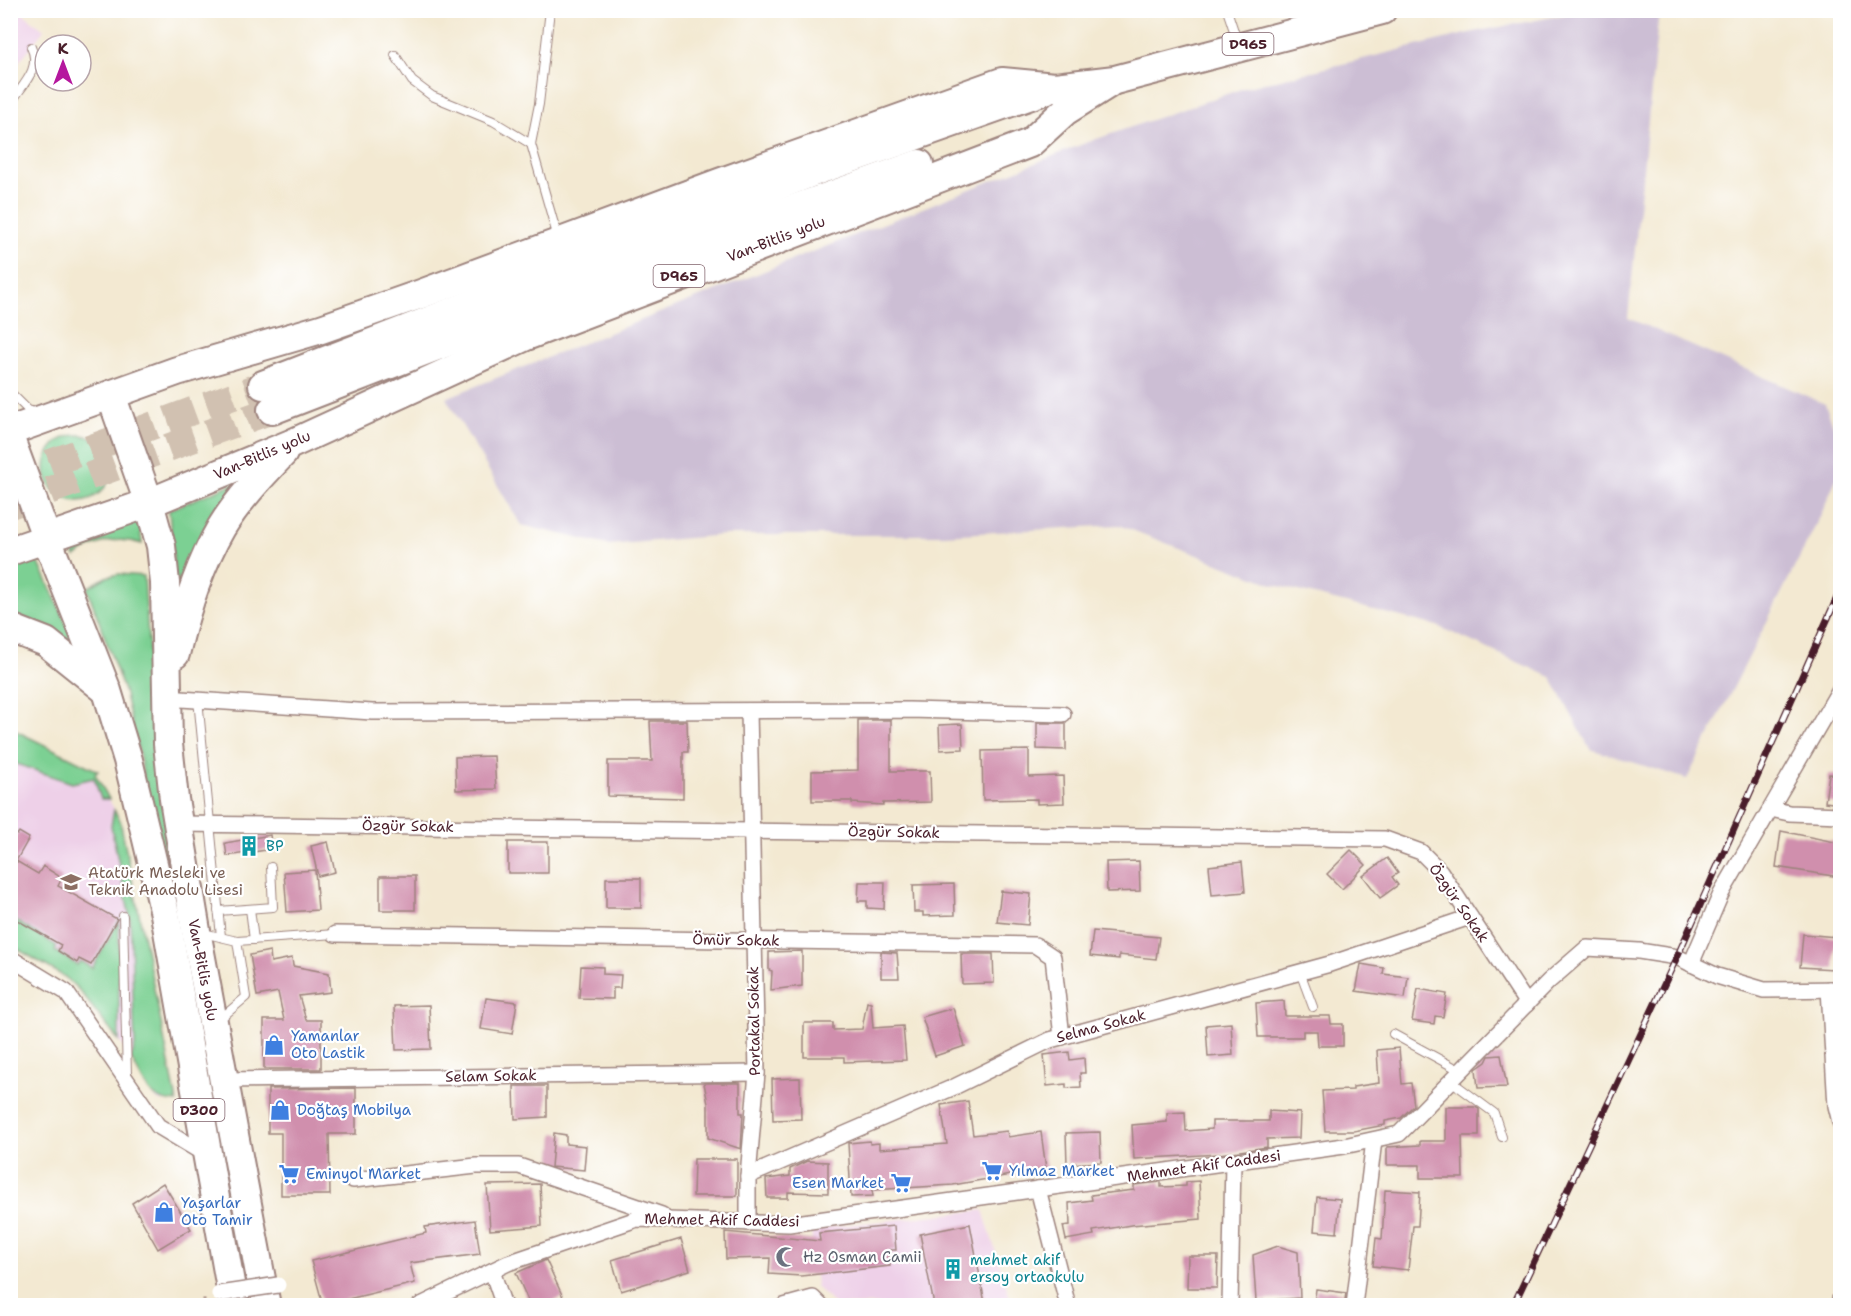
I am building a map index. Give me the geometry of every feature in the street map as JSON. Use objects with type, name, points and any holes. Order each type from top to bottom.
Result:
[{"type":"highway","name":"D965","points":[[1060,99],[1115,80],[1382,10]]},
{"type":"highway","points":[[10,431],[188,368],[321,329],[1002,82],[1060,99]]},
{"type":"highway","points":[[267,398],[752,224],[1060,99]]},
{"type":"highway","name":"Van-Bitlis yolu","points":[[272,1295],[214,1024],[208,934],[178,824],[168,744],[163,566],[149,503],[291,444],[526,336],[1030,143],[1060,99]]},
{"type":"highway","points":[[10,551],[149,503],[111,395]]},
{"type":"highway","name":"Van-Bitlis yolu","points":[[10,439],[107,691],[128,760],[165,914],[208,1156],[226,1300]]},
{"type":"highway","points":[[166,693],[198,577],[221,528],[247,491],[291,444]]},
{"type":"highway","points":[[10,628],[46,642],[107,691]]},
{"type":"street","points":[[1684,960],[1840,689]]},
{"type":"street","points":[[166,693],[198,699],[372,712],[748,711],[1063,714]]},
{"type":"street","name":"Portakal Sokak","points":[[748,711],[756,1073],[748,1176],[748,1223]]},
{"type":"street","points":[[1771,809],[1807,814],[1840,814]]},
{"type":"street","name":"Özgür Sokak","points":[[178,824],[1385,839],[1421,852],[1440,871],[1527,1004]]},
{"type":"street","name":"Selma Sokak","points":[[748,1176],[1062,1037],[1300,972],[1470,916]]},
{"type":"street","name":"Ömür Sokak","points":[[335,934],[1035,945],[1053,957],[1062,1037]]},
{"type":"street","name":"Mehmet Akif Caddesi","points":[[419,1305],[492,1271],[637,1219],[789,1224],[1233,1162],[1400,1134],[1527,1004],[1587,948],[1639,951],[1684,960],[1717,976],[1764,990],[1835,989]]},
{"type":"street","points":[[10,958],[66,992],[158,1126],[208,1156]]},
{"type":"street","points":[[1835,989],[1836,1106],[1840,1122]]},
{"type":"street","name":"Selam Sokak","points":[[225,1080],[756,1073]]},
{"type":"street","points":[[1354,1305],[1374,1140]]},
{"type":"street","points":[[1230,1305],[1233,1162]]},
{"type":"street","points":[[353,1180],[476,1166],[519,1166],[677,1221]]},
{"type":"street","points":[[1038,1189],[1068,1305]]},
{"type":"street","points":[[492,1271],[504,1305]]},
{"type":"street","points":[[226,1300],[272,1295]]},
{"type":"street","points":[[784,1305],[813,1298],[821,1305]]},
{"type":"street","points":[[1838,1305],[1840,1299]]},
{"type":"lane","points":[[550,10],[539,104],[531,144],[560,244]]},
{"type":"lane","points":[[1227,10],[1239,46]]},
{"type":"lane","points":[[10,104],[36,66],[36,56],[31,47]]},
{"type":"lane","points":[[395,55],[412,81],[432,96],[493,121],[531,144]]},
{"type":"lane","points":[[10,392],[28,410],[56,414]]},
{"type":"lane","points":[[198,699],[218,911],[208,934],[237,941],[335,934]]},
{"type":"lane","points":[[218,911],[273,908],[271,867]]},
{"type":"lane","points":[[250,909],[254,940]]},
{"type":"lane","points":[[123,916],[127,1080]]},
{"type":"lane","points":[[214,1024],[246,997],[237,941]]},
{"type":"lane","points":[[1300,972],[1313,1007]]},
{"type":"lane","points":[[1393,1034],[1456,1076],[1494,1113],[1502,1137]]},
{"type":"shaded area","points":[[11,11],[20,11],[44,30],[42,33],[33,33],[33,44],[11,72]]},
{"type":"shaded area","points":[[1584,11],[1659,11],[1628,318],[1825,404],[1840,443],[1840,469],[1820,517],[1687,779],[1590,749],[1551,677],[1437,626],[1275,585],[1119,525],[944,535],[724,535],[608,545],[521,525],[446,398],[1088,142],[1244,88],[1469,33]]},
{"type":"shaded area","name":"Atatürk Mesleki ve Teknik Anadolu Lisesi","points":[[11,759],[95,774],[120,820],[177,1102],[159,1101],[152,1095],[126,1050],[78,989],[65,977],[11,945]]},
{"type":"shaded area","points":[[983,1210],[1012,1305],[835,1305],[816,1287],[811,1229]]},
{"type":"green space","points":[[78,435],[90,438],[101,445],[108,456],[111,468],[108,480],[101,491],[90,498],[78,501],[66,498],[55,491],[48,480],[45,468],[48,456],[55,445],[66,438]]},
{"type":"green space","points":[[244,479],[177,610],[169,510]]},
{"type":"green space","points":[[139,519],[142,544],[124,541],[107,542],[75,557],[70,542]]},
{"type":"green space","points":[[37,559],[77,646],[54,631],[11,614],[11,566]]},
{"type":"green space","points":[[119,574],[144,576],[155,741],[255,1305],[244,1305],[139,753],[124,691],[87,588],[106,577]]},
{"type":"green space","points":[[10,728],[98,771],[95,774],[109,799],[101,799],[94,778],[72,783],[11,762]]},
{"type":"green space","points":[[114,810],[120,820],[177,1102],[167,1101],[153,1095],[131,1059],[135,1046],[130,918],[111,826]]},
{"type":"green space","points":[[11,918],[57,946],[55,951],[77,965],[80,961],[92,968],[119,921],[119,1041],[78,989],[65,977],[11,945]]},
{"type":"building","points":[[858,720],[891,720],[891,771],[930,771],[931,802],[883,803],[883,805],[852,803],[852,801],[812,801],[812,771],[858,770]]},
{"type":"building","points":[[650,721],[687,721],[688,752],[683,752],[683,798],[608,796],[608,761],[652,761]]},
{"type":"building","points":[[1037,723],[1066,723],[1066,750],[1037,749]]},
{"type":"building","points":[[962,724],[963,749],[940,750],[939,725]]},
{"type":"building","points":[[1029,750],[1029,777],[1063,776],[1064,803],[1037,804],[1037,799],[983,800],[982,751]]},
{"type":"building","points":[[494,756],[496,789],[456,790],[455,757]]},
{"type":"building","points":[[1829,774],[1840,775],[1840,804],[1825,802]]},
{"type":"building","points":[[10,831],[17,835],[19,832],[29,838],[16,861],[38,874],[43,866],[62,878],[58,886],[117,919],[91,965],[79,959],[77,963],[58,951],[61,945],[10,916]]},
{"type":"building","points":[[1781,831],[1840,843],[1840,877],[1776,867]]},
{"type":"building","name":"BP","points":[[270,835],[272,849],[227,856],[225,843]]},
{"type":"building","points":[[328,842],[335,872],[318,876],[311,846]]},
{"type":"building","points":[[508,842],[548,842],[548,873],[508,873]]},
{"type":"building","points":[[1351,850],[1366,865],[1342,889],[1327,874]]},
{"type":"building","points":[[1387,858],[1398,873],[1392,877],[1398,885],[1380,898],[1363,876]]},
{"type":"building","points":[[1139,861],[1140,891],[1107,892],[1106,862]]},
{"type":"building","points":[[1242,862],[1245,892],[1212,895],[1209,866]]},
{"type":"building","points":[[315,870],[318,910],[287,912],[284,872]]},
{"type":"building","points":[[380,876],[415,876],[415,910],[380,910]]},
{"type":"building","points":[[606,878],[641,878],[641,908],[606,908]]},
{"type":"building","points":[[859,882],[885,882],[884,909],[867,908],[867,901],[858,901]]},
{"type":"building","points":[[954,884],[955,915],[923,916],[923,912],[914,912],[913,885]]},
{"type":"building","points":[[1001,891],[1031,894],[1028,925],[997,922]]},
{"type":"building","points":[[1093,931],[1159,937],[1156,959],[1119,955],[1119,959],[1090,956]]},
{"type":"building","points":[[1803,934],[1836,937],[1834,969],[1800,967]]},
{"type":"building","points":[[270,951],[271,962],[292,958],[293,966],[329,973],[331,992],[299,996],[306,1020],[321,1020],[321,1069],[264,1069],[264,1020],[284,1020],[278,992],[257,996],[250,955]]},
{"type":"building","points":[[802,951],[802,986],[771,990],[772,971],[769,970],[769,952]]},
{"type":"building","points":[[881,952],[897,953],[899,978],[881,978]]},
{"type":"building","points":[[961,954],[993,954],[994,983],[962,984]]},
{"type":"building","points":[[1361,964],[1384,968],[1383,974],[1408,977],[1405,998],[1356,991]]},
{"type":"building","points":[[581,966],[603,967],[603,974],[621,975],[620,988],[613,988],[613,999],[579,998]]},
{"type":"building","points":[[1418,989],[1447,994],[1443,1017],[1435,1016],[1434,1024],[1412,1021]]},
{"type":"building","points":[[486,998],[517,1002],[512,1034],[481,1029]]},
{"type":"building","points":[[1284,1001],[1285,1016],[1330,1016],[1331,1024],[1343,1024],[1343,1046],[1318,1046],[1317,1031],[1303,1031],[1303,1037],[1258,1037],[1256,1003]]},
{"type":"building","points":[[867,1002],[871,1003],[873,1028],[903,1026],[906,1060],[844,1062],[844,1057],[804,1057],[804,1023],[833,1023],[833,1030],[862,1029]]},
{"type":"building","points":[[429,1005],[431,1049],[396,1050],[394,1006]]},
{"type":"building","points":[[953,1008],[965,1046],[935,1056],[922,1017]]},
{"type":"building","points":[[1231,1023],[1233,1055],[1208,1057],[1206,1025]]},
{"type":"building","points":[[1399,1048],[1402,1084],[1411,1083],[1414,1105],[1401,1118],[1385,1121],[1385,1125],[1354,1131],[1325,1131],[1322,1091],[1353,1090],[1353,1087],[1379,1083],[1377,1050]]},
{"type":"building","points":[[1069,1052],[1070,1060],[1084,1058],[1085,1073],[1080,1073],[1081,1087],[1066,1088],[1066,1084],[1047,1086],[1044,1055]]},
{"type":"building","points":[[1501,1055],[1507,1087],[1478,1088],[1476,1069],[1486,1062],[1489,1056]]},
{"type":"building","points":[[800,1078],[801,1119],[773,1120],[772,1079]]},
{"type":"building","points":[[704,1083],[740,1083],[740,1113],[743,1113],[741,1149],[708,1138],[708,1104]]},
{"type":"building","points":[[514,1086],[547,1086],[547,1117],[515,1119]]},
{"type":"building","points":[[356,1088],[356,1134],[329,1134],[330,1195],[281,1195],[281,1133],[268,1133],[268,1089]]},
{"type":"building","points":[[968,1101],[973,1135],[1007,1131],[1008,1137],[1041,1132],[1046,1169],[953,1185],[872,1190],[873,1196],[851,1197],[848,1143],[870,1141],[870,1144],[879,1143],[879,1149],[947,1144],[941,1105]]},
{"type":"building","points":[[1446,1107],[1479,1109],[1479,1136],[1462,1136],[1463,1178],[1420,1178],[1420,1165],[1387,1165],[1387,1147],[1420,1145],[1420,1141],[1446,1141]]},
{"type":"building","points":[[1269,1111],[1300,1113],[1299,1138],[1267,1139],[1267,1147],[1219,1154],[1134,1159],[1132,1125],[1167,1122],[1167,1113],[1185,1112],[1186,1131],[1212,1129],[1212,1121],[1269,1121]]},
{"type":"building","points":[[1100,1132],[1101,1162],[1067,1164],[1066,1133]]},
{"type":"building","points":[[554,1133],[566,1135],[566,1144],[586,1146],[584,1170],[551,1167]]},
{"type":"building","points":[[694,1159],[737,1159],[737,1196],[693,1196]]},
{"type":"building","points":[[807,1161],[828,1162],[828,1193],[788,1192],[788,1198],[767,1198],[766,1179],[790,1176],[790,1169]]},
{"type":"building","points":[[1199,1181],[1201,1219],[1131,1225],[1093,1231],[1094,1235],[1066,1240],[1063,1226],[1070,1225],[1069,1203],[1092,1200],[1091,1195],[1134,1190],[1134,1185],[1161,1182],[1161,1187],[1186,1186],[1186,1182]]},
{"type":"building","points":[[163,1183],[191,1229],[158,1249],[132,1203]]},
{"type":"building","points":[[540,1184],[542,1226],[490,1230],[487,1185]]},
{"type":"building","points":[[1385,1190],[1420,1192],[1418,1226],[1413,1226],[1408,1270],[1373,1266],[1376,1238],[1382,1239]]},
{"type":"building","points":[[1317,1197],[1340,1199],[1337,1233],[1314,1231]]},
{"type":"building","points":[[475,1220],[480,1254],[410,1263],[415,1283],[323,1305],[311,1261],[426,1233],[425,1227]]},
{"type":"building","name":"mehmet akif ersoy ortaokulu","points":[[970,1224],[985,1303],[934,1305],[920,1234]]},
{"type":"building","points":[[894,1226],[896,1250],[889,1250],[890,1266],[801,1276],[769,1274],[770,1258],[726,1259],[725,1232],[820,1241],[819,1233]]},
{"type":"building","points":[[681,1239],[690,1270],[621,1291],[612,1260]]},
{"type":"building","points":[[1278,1246],[1298,1252],[1300,1298],[1256,1301],[1253,1255]]},
{"type":"building","points":[[1188,1256],[1218,1256],[1217,1288],[1187,1288]]},
{"type":"building","points":[[546,1260],[563,1297],[544,1305],[530,1305],[516,1273]]},
{"type":"building","points":[[1316,1289],[1346,1293],[1344,1305],[1314,1305]]},
{"type":"tunnel","points":[[10,478],[263,385]]},
{"type":"tunnel","points":[[10,505],[272,410]]},
{"type":"railway","points":[[1513,1306],[1677,957],[1840,591]]},
{"type":"place","name":"BP","points":[[249,846]]},
{"type":"place","name":"Atatürk Mesleki ve Teknik Anadolu Lisesi","points":[[71,882]]},
{"type":"place","name":"Yamanlar Oto Lastik","points":[[274,1045]]},
{"type":"place","name":"Doğtaş Mobilya","points":[[280,1110]]},
{"type":"place","name":"Yılmaz Market","points":[[992,1171]]},
{"type":"place","name":"Eminyol Market","points":[[289,1174]]},
{"type":"place","name":"Esen Market","points":[[901,1183]]},
{"type":"place","name":"Yaşarlar Oto Tamir","points":[[164,1212]]},
{"type":"place","name":"Hz Osman Camii","points":[[786,1257]]},
{"type":"place","name":"mehmet akif ersoy ortaokulu","points":[[953,1269]]}]
